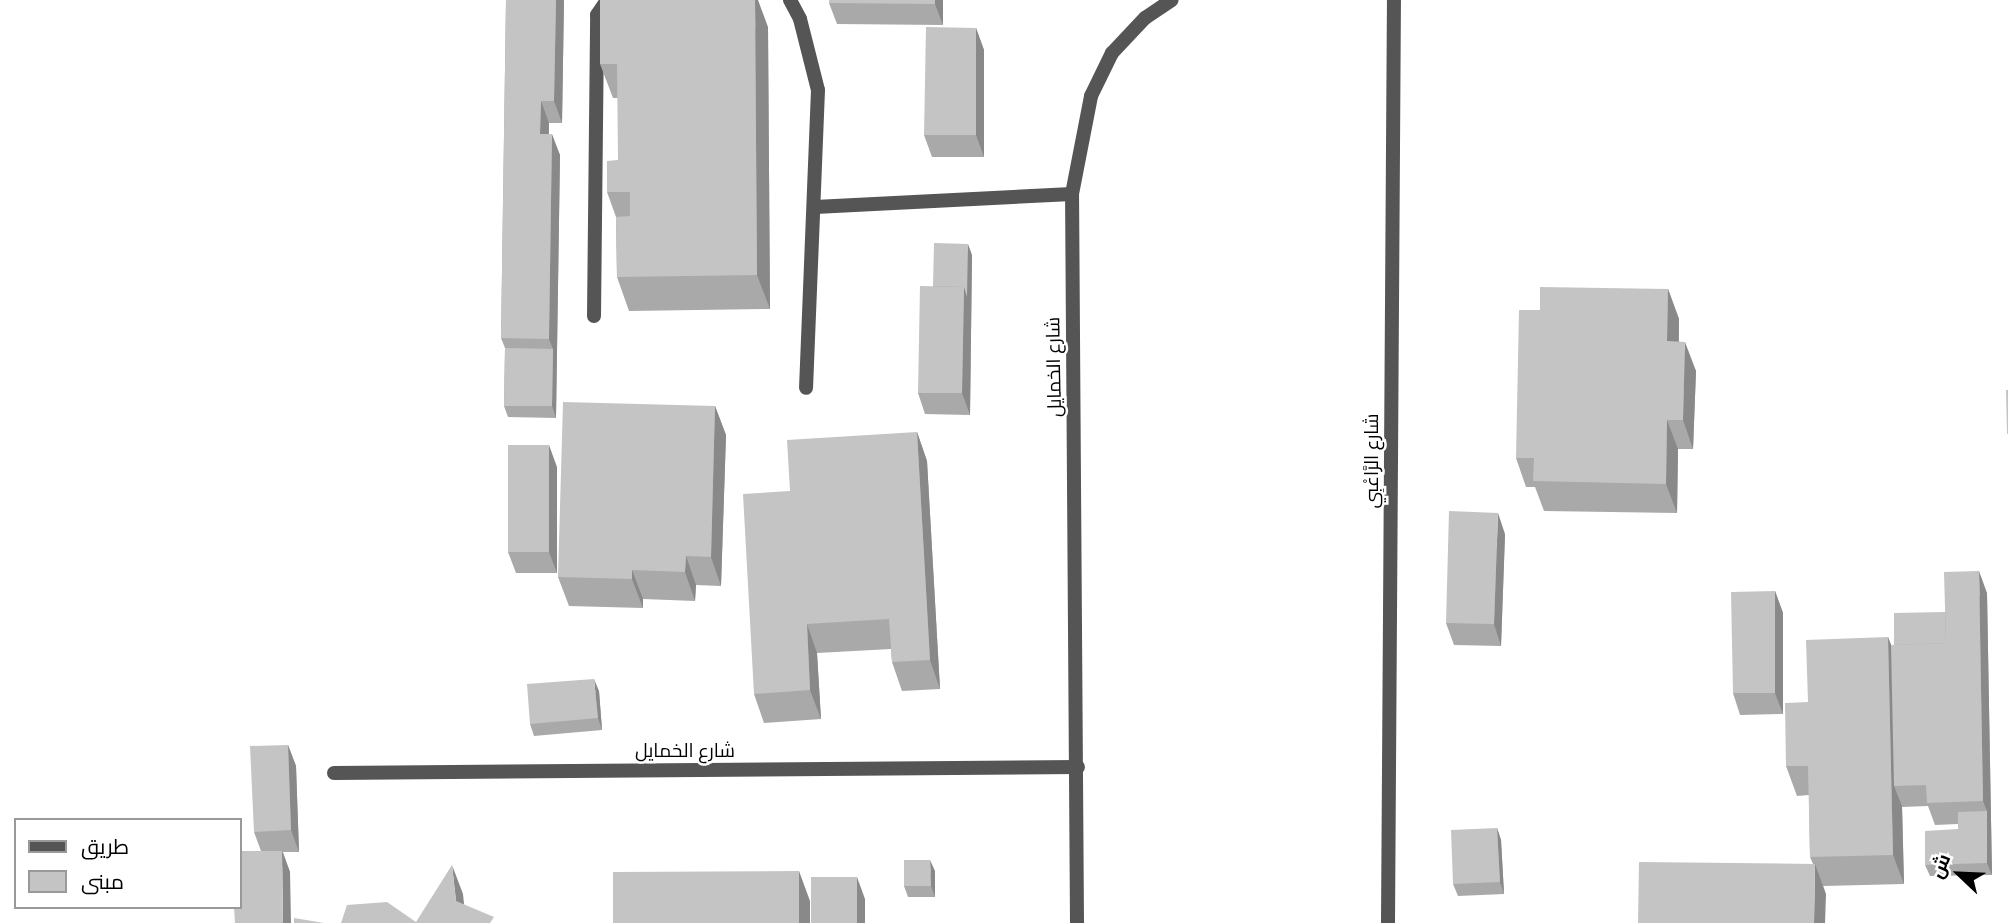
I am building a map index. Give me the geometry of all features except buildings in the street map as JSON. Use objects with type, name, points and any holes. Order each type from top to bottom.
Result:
[{"type":"street","points":[[594,316],[597,15],[607,0]]},
{"type":"street","points":[[790,0],[800,19],[818,90],[806,388]]},
{"type":"street","name":"شارع الخمايل","points":[[1077,923],[1072,194],[1091,96],[1112,53],[1145,18],[1172,0]]},
{"type":"street","name":"شارع الرَّاعْبِي","points":[[1388,923],[1394,0]]},
{"type":"street","points":[[815,207],[1072,194]]},
{"type":"street","name":"شارع الخمايل","points":[[334,773],[1078,767]]}]
